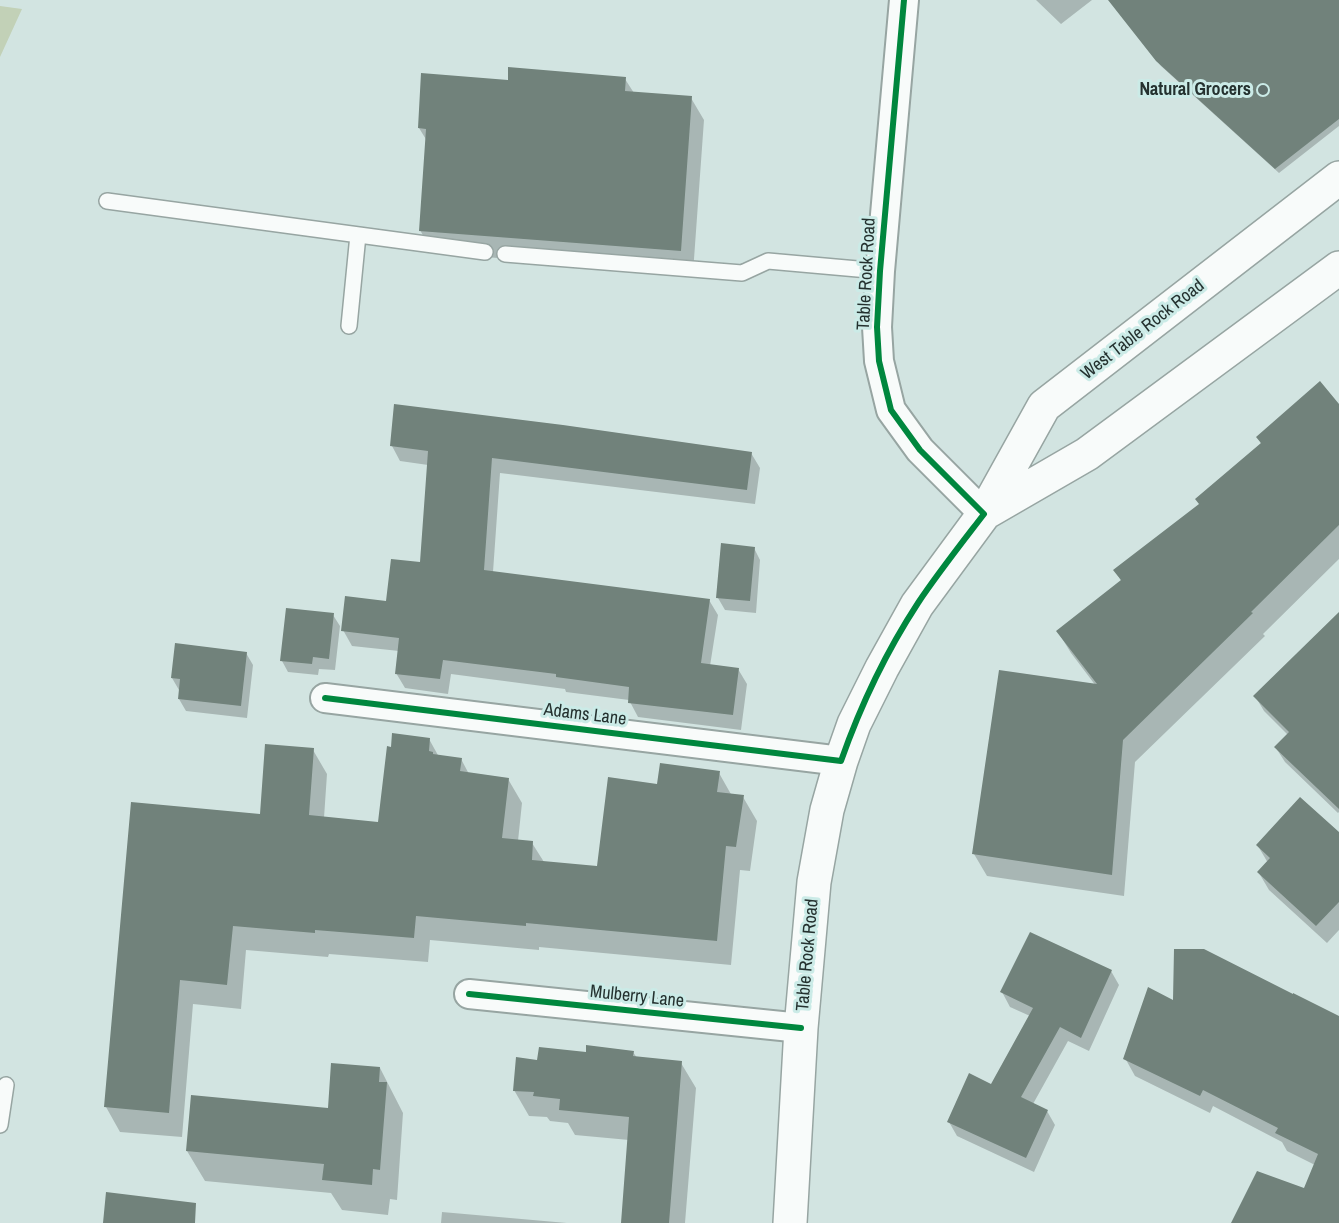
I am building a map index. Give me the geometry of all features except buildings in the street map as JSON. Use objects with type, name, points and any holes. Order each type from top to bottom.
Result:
[{"type":"main road","name":"West Table Rock Road","points":[[841,761],[854,724],[901,631],[940,571],[984,514],[1044,406],[1339,178]]},
{"type":"main road","name":"West Table Rock Road","points":[[984,514],[1088,454],[1339,268]]},
{"type":"main road","name":"Table Rock Road","points":[[790,1223],[801,1028],[814,882],[827,810],[841,761]]},
{"type":"street","name":"Table Rock Road","points":[[904,0],[880,271],[877,327],[879,362],[891,410],[920,450],[984,514]]},
{"type":"street","name":"Adams Lane","points":[[325,698],[841,761]]},
{"type":"street","name":"Mulberry Lane","points":[[469,994],[801,1028]]},
{"type":"lane","points":[[107,201],[485,252]]},
{"type":"lane","points":[[349,326],[358,235]]},
{"type":"lane","points":[[505,254],[742,273],[768,261],[880,271]]},
{"type":"lane","points":[[0,1125],[6,1085]]},
{"type":"green space","points":[[0,6],[22,9],[0,57]]},
{"type":"cycle path","points":[[325,698],[841,761],[865,700],[895,641],[926,592],[984,514],[920,450],[891,410],[879,361],[877,327],[880,271],[904,0]]},
{"type":"cycle path","points":[[469,994],[801,1028]]},
{"type":"place","name":"Natural Grocers","points":[[1263,90]]}]
